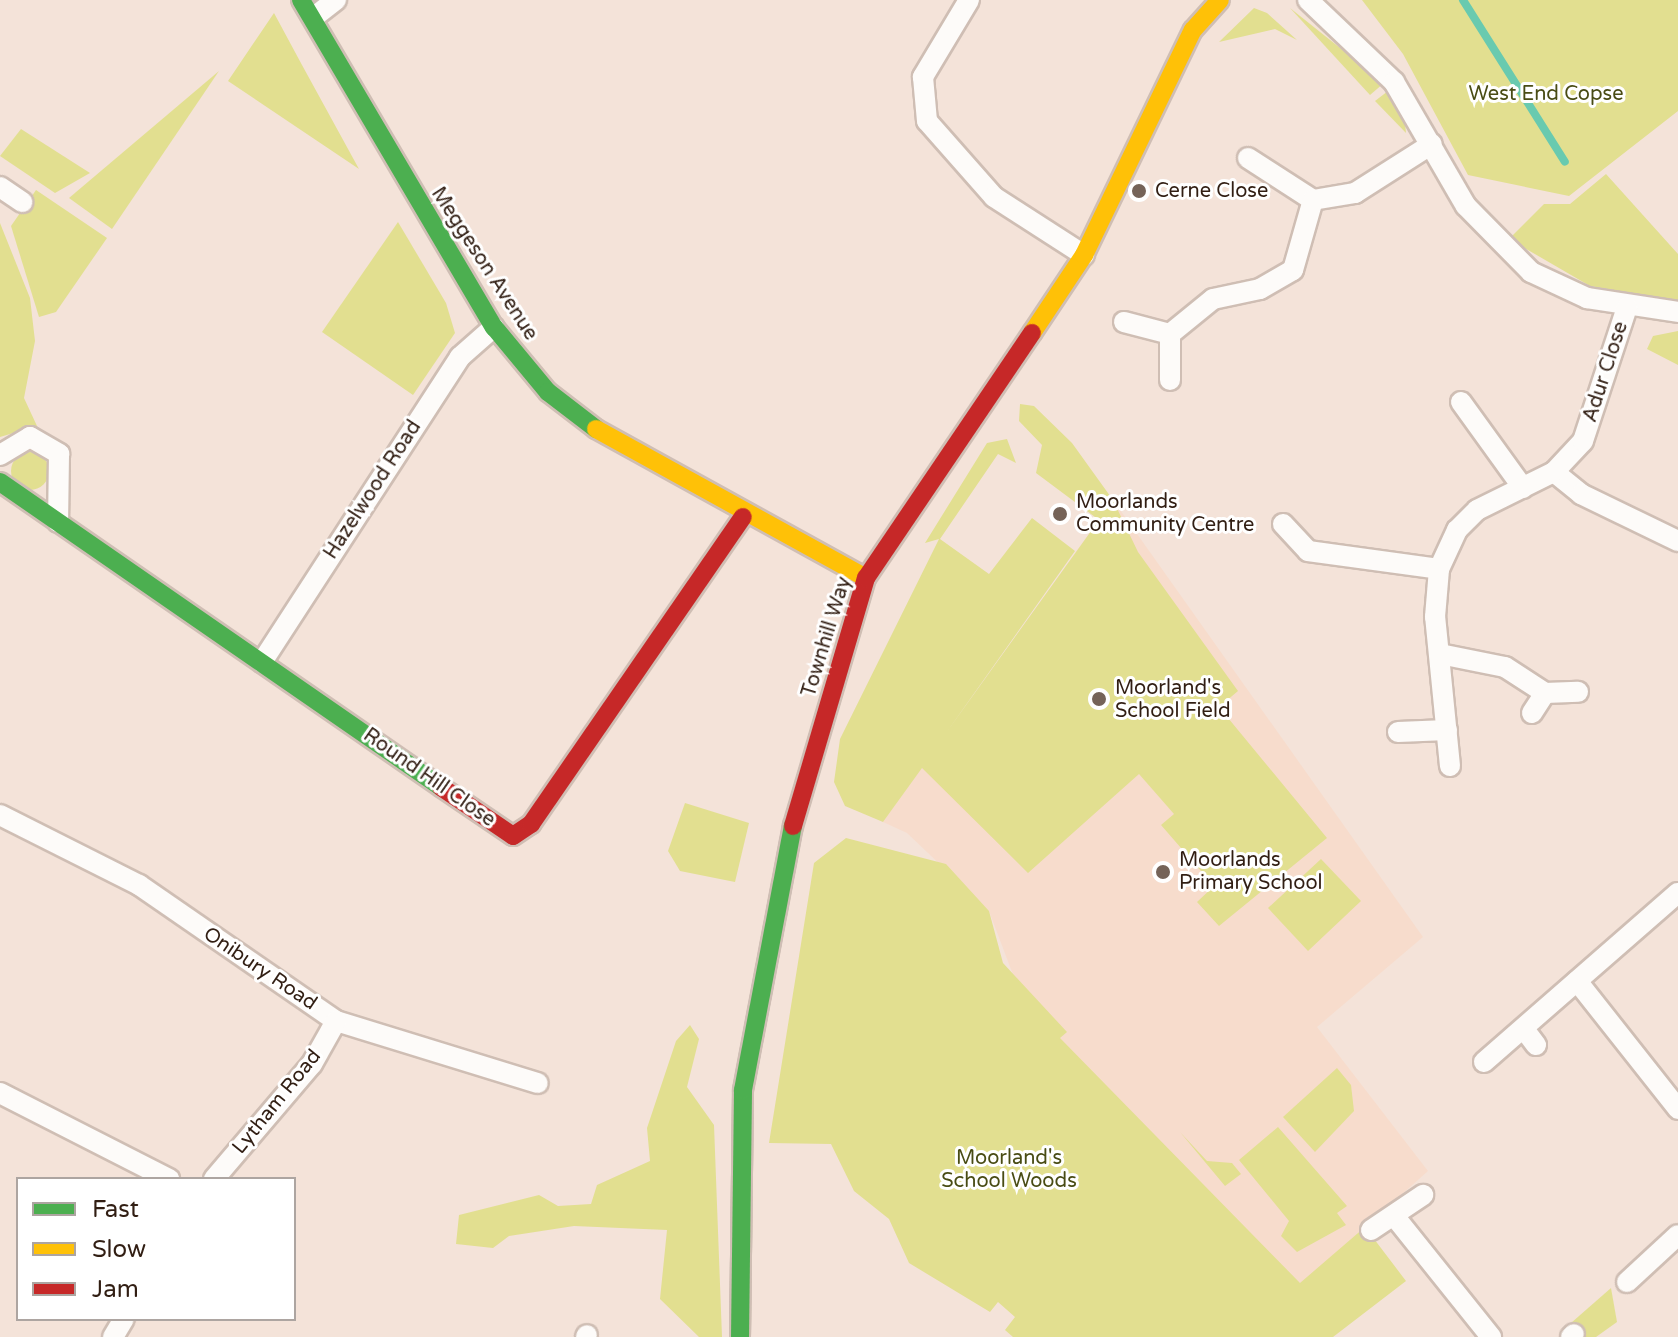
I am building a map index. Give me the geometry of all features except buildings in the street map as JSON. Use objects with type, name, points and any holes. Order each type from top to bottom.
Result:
[{"type":"street","name":"Meggeson Avenue","points":[[301,0],[314,17],[494,327],[548,392],[600,435],[743,517],[866,578]]},
{"type":"street","points":[[314,17],[336,0]]},
{"type":"street","points":[[969,0],[923,77],[927,121],[994,197],[1084,255]]},
{"type":"street","name":"Townhill Way","points":[[1193,0],[1193,30]]},
{"type":"street","name":"Townhill Way","points":[[740,1337],[742,1104],[757,992],[784,856],[866,578],[1084,255],[1193,30],[1220,0]]},
{"type":"street","points":[[1312,1],[1394,82],[1466,206],[1531,272],[1627,307],[1678,312]]},
{"type":"street","points":[[1248,158],[1313,200],[1355,193],[1432,144]]},
{"type":"street","points":[[0,187],[22,202]]},
{"type":"street","points":[[1170,334],[1213,299],[1260,289],[1293,270],[1313,200]]},
{"type":"street","name":"Adur Close","points":[[1450,766],[1440,654],[1439,569],[1457,530],[1477,510],[1554,472],[1583,441],[1627,307]]},
{"type":"street","points":[[1124,322],[1170,334]]},
{"type":"street","name":"Hazelwood Road","points":[[262,662],[460,357],[494,327]]},
{"type":"street","points":[[1170,334],[1170,380]]},
{"type":"street","points":[[1461,402],[1523,488]]},
{"type":"street","points":[[0,455],[30,437],[59,454],[58,522]]},
{"type":"street","points":[[1554,472],[1581,494],[1678,541]]},
{"type":"street","name":"Round Hill Close","points":[[0,482],[513,836],[531,824],[743,517]]},
{"type":"street","points":[[1283,524],[1308,551],[1439,569]]},
{"type":"street","points":[[1440,654],[1505,667],[1545,693],[1578,692]]},
{"type":"street","points":[[1532,713],[1545,693]]},
{"type":"street","points":[[1398,732],[1447,730]]},
{"type":"street","name":"Onibury Road","points":[[0,815],[139,885],[336,1021],[538,1083]]},
{"type":"street","points":[[1484,1062],[1530,1037],[1577,981],[1678,893]]},
{"type":"street","points":[[1577,981],[1678,1109]]},
{"type":"street","name":"Lytham Road","points":[[216,1177],[312,1064],[336,1021]]},
{"type":"street","points":[[0,1093],[165,1177]]},
{"type":"street","points":[[1371,1230],[1395,1217],[1423,1195]]},
{"type":"street","points":[[1395,1217],[1491,1337]]},
{"type":"street","points":[[1627,1282],[1678,1235]]},
{"type":"shaded area","name":"Moorlands Primary School","points":[[1113,500],[1423,937],[1317,1027],[1428,1171],[1301,1284],[1033,1028],[989,911],[907,833],[883,822]]},
{"type":"green space","name":"West End Copse","points":[[1362,0],[1678,0],[1678,111],[1569,196],[1468,175],[1403,54]]},
{"type":"green space","points":[[1254,8],[1267,13],[1297,40],[1275,29],[1219,42]]},
{"type":"green space","points":[[1290,8],[1384,83],[1370,95]]},
{"type":"green space","points":[[274,13],[302,65],[359,169],[228,81]]},
{"type":"green space","points":[[219,71],[112,229],[69,198]]},
{"type":"green space","points":[[1388,91],[1404,113],[1406,133],[1375,101]]},
{"type":"green space","points":[[21,129],[90,173],[55,193],[0,156]]},
{"type":"green space","points":[[1606,174],[1678,254],[1678,301],[1590,286],[1509,239],[1544,204],[1570,204]]},
{"type":"green space","points":[[36,190],[107,238],[56,312],[39,317],[11,226]]},
{"type":"green space","points":[[398,222],[446,303],[455,333],[413,395],[322,332]]},
{"type":"green space","points":[[0,223],[30,298],[35,341],[24,398],[37,426],[0,437]]},
{"type":"green space","points":[[1678,331],[1678,365],[1647,349],[1653,336]]},
{"type":"green space","points":[[1020,404],[1034,406],[1072,443],[1113,500],[1138,552],[1238,691],[1219,707],[1327,838],[1219,926],[1197,902],[1214,886],[1161,825],[1174,814],[1139,774],[1028,873],[922,768],[883,822],[845,806],[834,782],[840,739],[939,539],[925,543],[987,443],[1007,439],[1016,463],[998,454],[940,539],[989,574],[1032,518],[1075,551],[946,733],[1099,520],[1036,473],[1042,445],[1019,421]]},
{"type":"green space","points":[[30,452],[43,458],[49,471],[43,484],[30,490],[17,484],[11,471],[17,458]]},
{"type":"green space","points":[[685,803],[749,823],[735,882],[680,871],[668,851]]},
{"type":"green space","name":"Moorland's School Woods","points":[[846,838],[946,864],[989,911],[1003,963],[1067,1032],[1060,1038],[1300,1283],[1365,1227],[1406,1281],[1333,1337],[1013,1337],[1005,1330],[1015,1317],[998,1302],[990,1312],[909,1263],[889,1219],[854,1191],[831,1144],[769,1143],[814,863]]},
{"type":"green space","points":[[1321,859],[1361,901],[1308,951],[1268,908]]},
{"type":"green space","points":[[690,1025],[699,1039],[687,1087],[714,1125],[722,1337],[699,1337],[660,1299],[667,1230],[574,1226],[509,1236],[493,1248],[456,1244],[459,1215],[539,1195],[558,1206],[591,1204],[597,1185],[650,1161],[647,1128],[676,1041]]},
{"type":"green space","points":[[1337,1068],[1351,1085],[1354,1111],[1315,1152],[1283,1117]]},
{"type":"green space","points":[[1278,1127],[1347,1206],[1337,1213],[1346,1225],[1297,1252],[1281,1236],[1289,1221],[1239,1160]]},
{"type":"green space","points":[[1180,1132],[1207,1161],[1232,1163],[1241,1174],[1225,1186]]},
{"type":"green space","points":[[1611,1288],[1617,1322],[1596,1337],[1581,1337],[1571,1323]]},
{"type":"waterway","points":[[1463,0],[1565,162]]},
{"type":"traffic: fast","points":[[301,0],[494,327],[548,392],[596,429]]},
{"type":"traffic: fast","points":[[0,482],[441,787]]},
{"type":"traffic: fast","points":[[740,1337],[743,1090],[793,826]]},
{"type":"traffic: slow","points":[[1032,333],[1084,255],[1193,30],[1220,0]]},
{"type":"traffic: slow","points":[[596,429],[866,578]]},
{"type":"traffic: jam","points":[[793,826],[866,578],[1032,333]]},
{"type":"traffic: jam","points":[[441,787],[513,836],[531,824],[743,517]]},
{"type":"place","name":"Cerne Close","points":[[1139,191]]},
{"type":"place","name":"Moorlands Community Centre","points":[[1060,514]]},
{"type":"place","name":"Moorland's School Field","points":[[1099,699]]},
{"type":"place","name":"Moorlands Primary School","points":[[1163,872]]}]
